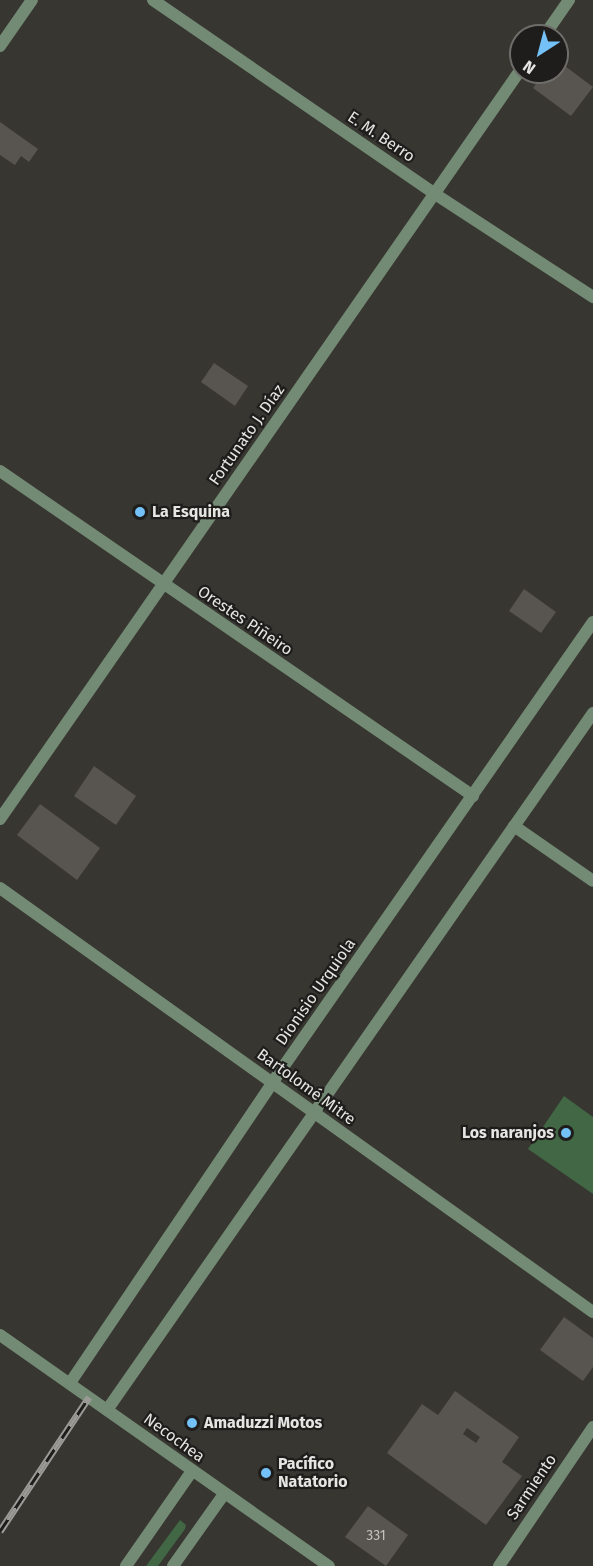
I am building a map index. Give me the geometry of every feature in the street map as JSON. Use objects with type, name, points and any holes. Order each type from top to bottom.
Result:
[{"type":"street","points":[[0,46],[32,0]]},
{"type":"street","name":"E. M. Berro","points":[[153,0],[435,194],[593,297]]},
{"type":"street","points":[[552,24],[568,0]]},
{"type":"street","name":"Fortunato J. Díaz","points":[[0,819],[511,84]]},
{"type":"street","name":"Orestes Piñeiro","points":[[0,471],[473,796]]},
{"type":"street","name":"Dionisio Urquiola","points":[[70,1383],[272,1083],[593,622]]},
{"type":"street","points":[[107,1410],[593,713]]},
{"type":"street","points":[[514,826],[593,881]]},
{"type":"street","name":"Bartolomé Mitre","points":[[0,888],[593,1312]]},
{"type":"street","name":"Necochea","points":[[0,1335],[329,1566]]},
{"type":"street","name":"Sarmiento","points":[[499,1566],[593,1427]]},
{"type":"street","points":[[126,1566],[192,1471]]},
{"type":"street","points":[[173,1566],[224,1494]]},
{"type":"green space","name":"Los naranjos","points":[[564,1096],[593,1117],[593,1194],[528,1149]]},
{"type":"green space","points":[[180,1520],[186,1525],[185,1529],[158,1566],[146,1566]]},
{"type":"building","points":[[569,69],[593,87],[571,116],[533,88],[536,84],[569,84]]},
{"type":"building","points":[[0,122],[38,149],[29,162],[21,156],[15,165],[0,155]]},
{"type":"building","points":[[214,363],[248,386],[235,406],[201,382]]},
{"type":"building","points":[[524,589],[556,612],[541,633],[509,611]]},
{"type":"building","points":[[94,766],[136,796],[116,825],[74,796]]},
{"type":"building","points":[[40,804],[100,848],[77,880],[17,835]]},
{"type":"building","points":[[564,1317],[593,1338],[593,1367],[583,1381],[540,1350]]},
{"type":"building","points":[[455,1391],[519,1437],[502,1462],[522,1476],[486,1525],[387,1453],[422,1404],[438,1415]],"holes":[[[467,1428],[480,1437],[476,1443],[463,1434]]]},
{"type":"building","points":[[368,1506],[408,1535],[386,1566],[345,1537]]},
{"type":"railway","points":[[0,1531],[89,1397]]},
{"type":"place","name":"La Esquina","points":[[140,512]]},
{"type":"place","name":"Los naranjos","points":[[566,1133]]},
{"type":"place","name":"Amaduzzi Motos","points":[[192,1423]]},
{"type":"place","name":"Pacífico Natatorio","points":[[266,1473]]}]
